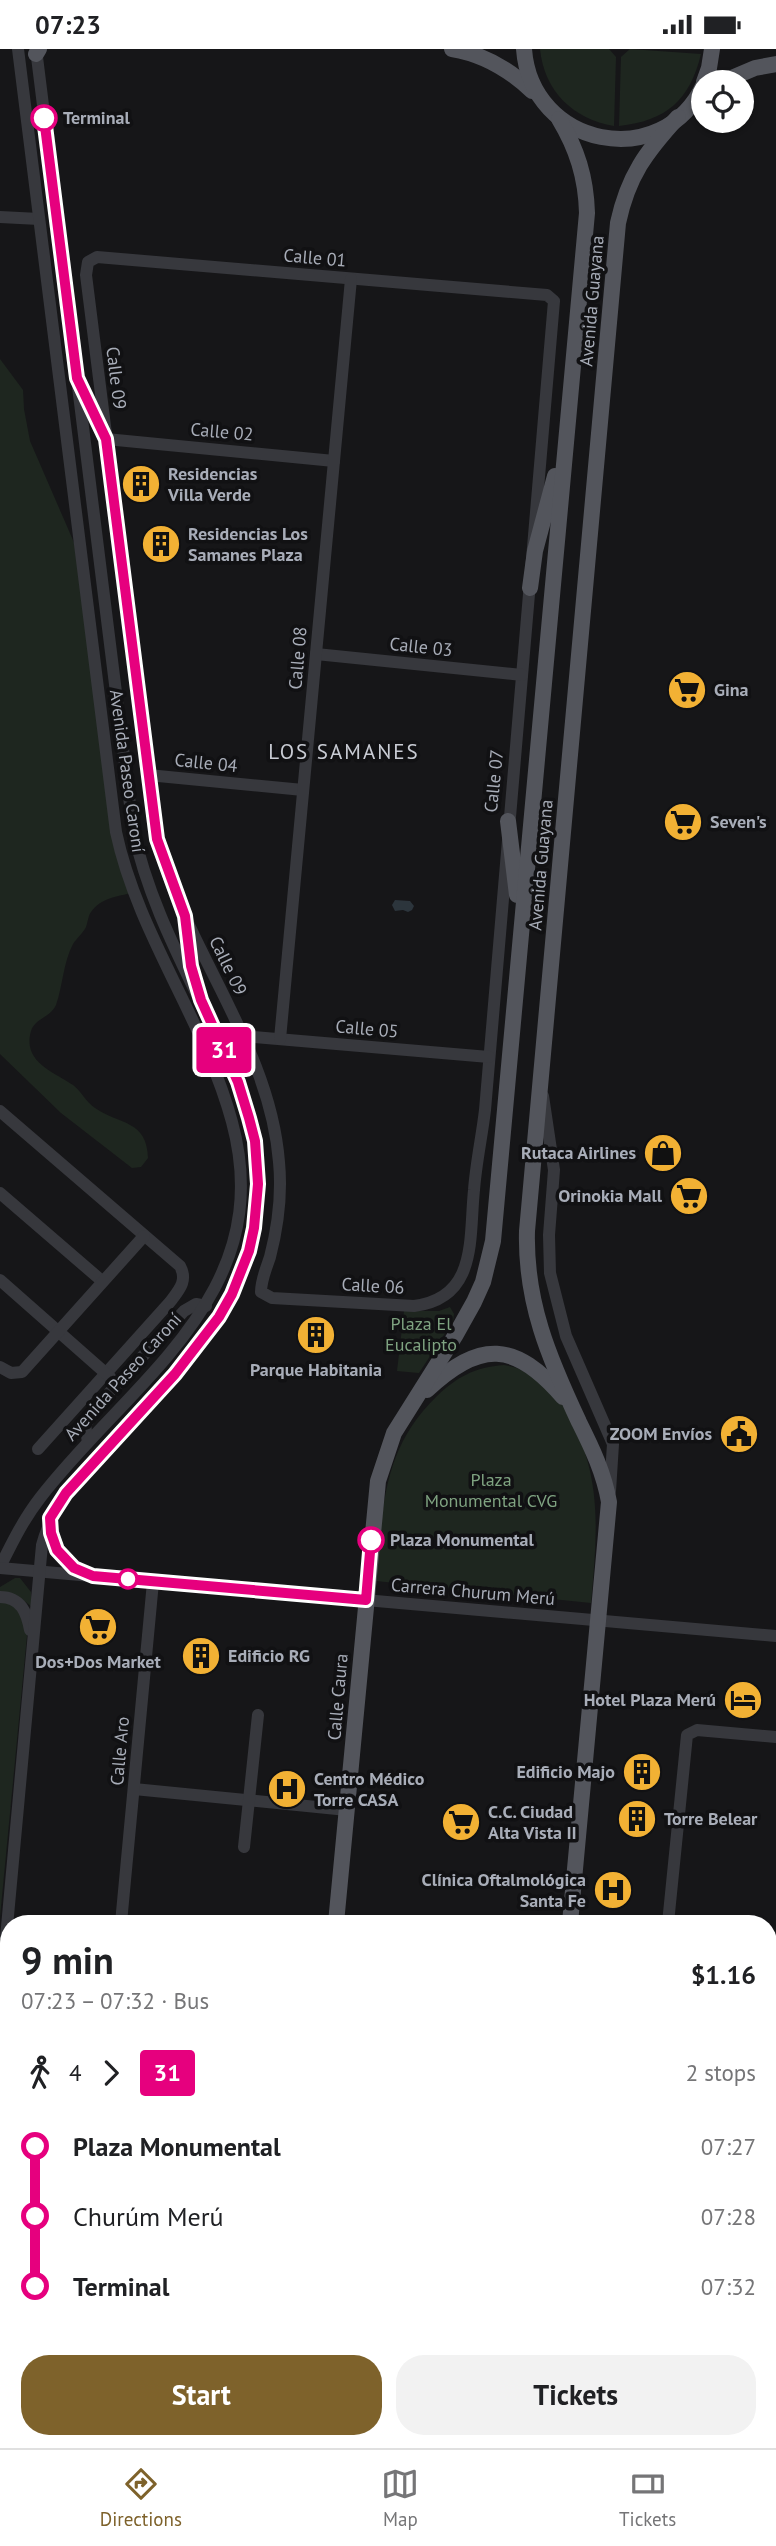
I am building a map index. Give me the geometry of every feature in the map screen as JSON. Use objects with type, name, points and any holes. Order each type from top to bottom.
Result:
[{"type":"main road","points":[[452,49],[484,58],[500,66],[514,75],[558,118],[589,135],[624,139],[659,130],[678,117]]},
{"type":"main road","points":[[524,49],[531,81],[542,101]]},
{"type":"main road","name":"Avenida Guayana","points":[[708,70],[712,49]]},
{"type":"main road","points":[[754,72],[774,65]]},
{"type":"main road","name":"Avenida Guayana","points":[[571,1915],[609,1502],[600,1467],[541,1333],[529,1282],[527,1231],[618,223],[623,202],[638,166],[651,147],[691,104]]},
{"type":"main road","name":"Avenida Guayana","points":[[366,1600],[378,1481],[394,1433],[464,1321],[483,1282],[489,1262],[502,1150],[587,198],[578,155],[572,139],[558,118]]},
{"type":"main road","points":[[530,588],[535,551],[556,474],[568,416]]},
{"type":"main road","points":[[508,821],[516,876],[520,953]]},
{"type":"main road","points":[[410,1406],[461,1362],[472,1356],[497,1353],[519,1358],[541,1373],[579,1422]]},
{"type":"main road","name":"Calle Caura","points":[[337,1915],[366,1600]]},
{"type":"street","name":"Avenida Paseo Caroní","points":[[4,1568],[15,1537],[38,1500],[162,1363],[206,1306],[225,1267],[237,1225],[241,1184],[238,1144],[222,1089],[144,921],[119,848],[18,49]]},
{"type":"street","name":"Avenida Paseo Caroní","points":[[8,1915],[42,1545],[50,1518],[66,1493],[158,1393],[208,1333],[232,1294],[249,1251],[258,1184],[255,1141],[238,1082],[160,914],[140,860],[133,829],[37,51]]},
{"type":"street","points":[[0,217],[39,219]]},
{"type":"street","name":"Calle 01","points":[[86,275],[86,265],[92,259],[108,257],[547,295],[552,298]]},
{"type":"street","name":"Calle 09","points":[[86,275],[148,775],[161,854],[185,916],[258,1074],[270,1113],[279,1161],[279,1209],[270,1257],[262,1281],[262,1295]]},
{"type":"street","name":"Calle 08","points":[[280,1039],[351,279]]},
{"type":"street","name":"Calle 07","points":[[464,1268],[469,1254],[474,1188],[481,1147],[555,311],[552,298]]},
{"type":"street","points":[[77,378],[106,439]]},
{"type":"street","name":"Calle 02","points":[[106,439],[334,461]]},
{"type":"street","name":"Calle 03","points":[[316,654],[522,675]]},
{"type":"street","name":"Calle 04","points":[[148,775],[303,790]]},
{"type":"street","points":[[185,916],[191,966],[201,1000]]},
{"type":"street","name":"Calle 05","points":[[242,1036],[489,1057]]},
{"type":"street","points":[[540,1080],[554,1170],[549,1235],[550,1273],[566,1336],[613,1444],[609,1502]]},
{"type":"street","points":[[2,1117],[180,1266],[184,1276],[183,1285],[170,1302],[38,1449]]},
{"type":"street","points":[[0,1193],[102,1281]]},
{"type":"street","points":[[0,1367],[11,1373],[22,1372],[144,1236]]},
{"type":"street","name":"Calle 06","points":[[262,1295],[272,1298],[415,1306],[434,1302],[450,1293],[464,1268]]},
{"type":"street","points":[[0,1280],[118,1383]]},
{"type":"street","points":[[88,1442],[84,1430],[88,1418],[118,1383],[184,1311],[194,1304],[206,1306]]},
{"type":"street","points":[[50,1518],[51,1533],[57,1550],[74,1568],[93,1576]]},
{"type":"street","points":[[4,1568],[25,1577],[38,1594]]},
{"type":"street","name":"Carrera Churum Merú","points":[[4,1568],[776,1636]]},
{"type":"street","name":"Calle Aro","points":[[122,1915],[153,1582]]},
{"type":"street","points":[[0,1597],[17,1602],[24,1610],[33,1648]]},
{"type":"street","points":[[244,1847],[258,1715]]},
{"type":"street","points":[[669,1915],[687,1735],[697,1730],[776,1737]]},
{"type":"street","points":[[134,1789],[346,1810]]},
{"type":"street","name":"Avenida Paseo Caroní","points":[[0,1995],[0,2003]]},
{"type":"green space","points":[[540,49],[609,49],[616,57],[614,126],[586,117],[563,101],[547,78]]},
{"type":"green space","points":[[630,49],[701,54],[696,70],[691,70],[690,84],[674,105],[650,119],[619,126],[621,57]]},
{"type":"green space","points":[[0,359],[23,390],[30,441],[82,561],[100,710],[133,893],[104,901],[91,912],[86,927],[70,951],[56,1005],[33,1027],[29,1042],[31,1051],[42,1065],[73,1085],[95,1108],[137,1130],[143,1137],[148,1158],[141,1167],[132,1168],[61,1113],[0,1054]]},
{"type":"green space","name":"Plaza El Eucalipto","points":[[450,1307],[454,1314],[453,1321],[419,1373],[397,1371],[404,1311],[439,1311]]},
{"type":"green space","name":"Plaza Monumental CVG","points":[[504,1365],[523,1371],[549,1390],[568,1413],[580,1439],[592,1479],[596,1520],[591,1603],[376,1581],[388,1482],[405,1438],[419,1417],[452,1383],[475,1371]]},
{"type":"green space","points":[[20,1578],[31,1592],[32,1607],[18,1596],[0,1593],[0,1587]]},
{"type":"green space","points":[[0,1603],[11,1603],[28,1625],[0,1915]]},
{"type":"shaded area","points":[[395,900],[410,901],[414,906],[408,912],[395,911],[392,905]]},
{"type":"shaded area","points":[[310,1333],[329,1335],[328,1345],[309,1343]]},
{"type":"bus line","name":"31","points":[[44,118],[77,378],[106,439],[154,825],[161,854],[185,916],[191,966],[201,1000],[238,1082],[255,1141],[258,1163],[254,1228],[242,1273],[232,1294],[208,1333],[175,1374],[66,1493],[50,1518],[52,1542],[74,1568],[93,1576],[366,1600],[371,1540]]},
{"type":"place","name":"Terminal","points":[[44,118]]},
{"type":"place","name":"Residencias Villa Verde","points":[[141,484]]},
{"type":"place","name":"Residencias Los Samanes Plaza","points":[[161,544]]},
{"type":"place","name":"Gina","points":[[687,690]]},
{"type":"place","name":"Seven's","points":[[683,822]]},
{"type":"place","name":"Rutaca Airlines","points":[[663,1153]]},
{"type":"place","name":"Orinokia Mall","points":[[689,1196]]},
{"type":"place","name":"Parque Habitania","points":[[316,1335]]},
{"type":"place","name":"ZOOM Envíos","points":[[739,1434]]},
{"type":"place","name":"Plaza Monumental","points":[[371,1540]]},
{"type":"place","name":"Dos+Dos Market","points":[[98,1627]]},
{"type":"place","name":"Edificio RG","points":[[201,1656]]},
{"type":"place","name":"Hotel Plaza Merú","points":[[743,1700]]},
{"type":"place","name":"Edificio Majo","points":[[642,1772]]},
{"type":"place","name":"Centro Médico Torre CASA","points":[[287,1789]]},
{"type":"place","name":"Torre Belear","points":[[637,1819]]},
{"type":"place","name":"C.C. Ciudad Alta Vista II","points":[[461,1822]]},
{"type":"place","name":"Clínica Oftalmológica Santa Fe","points":[[613,1890]]},
{"type":"district","name":"LOS SAMANES","points":[[344,752]]}]
